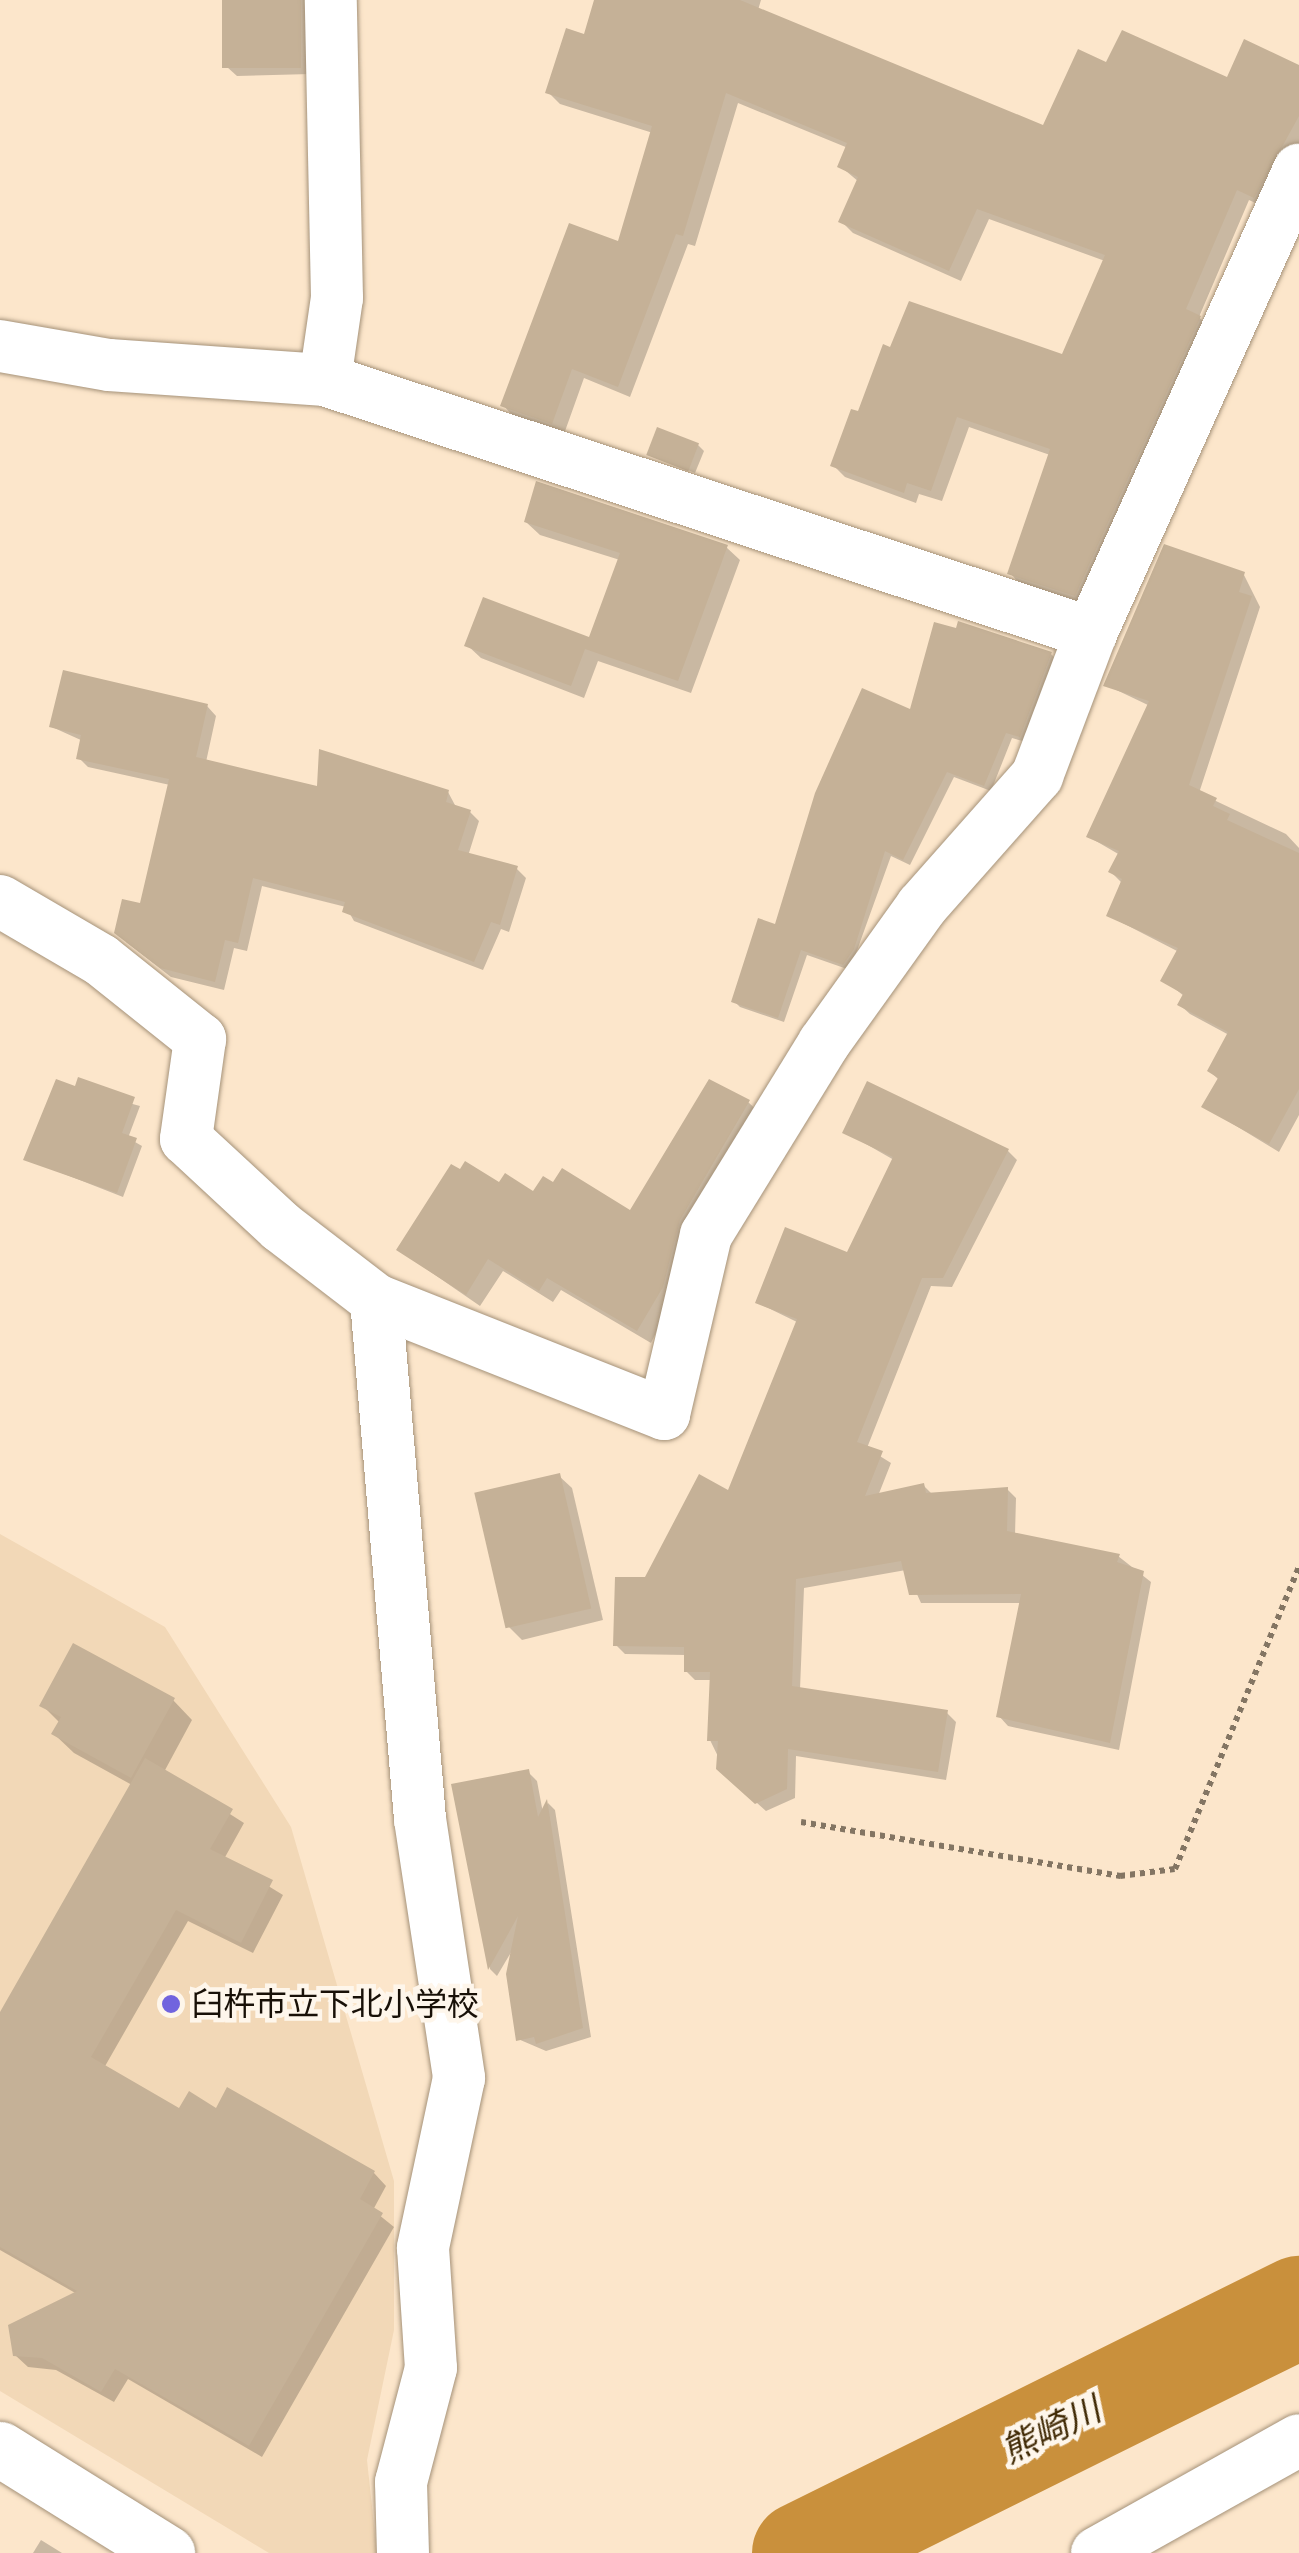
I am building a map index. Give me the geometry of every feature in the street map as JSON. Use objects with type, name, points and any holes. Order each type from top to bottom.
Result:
[{"type":"street","points":[[325,380],[337,298],[331,0]]},
{"type":"street","points":[[0,902],[101,960],[200,1039],[186,1140],[281,1227],[376,1300],[664,1414],[706,1236],[824,1043],[911,922],[1038,776],[1091,633],[1299,170]]},
{"type":"street","points":[[0,346],[109,365],[325,380],[1091,633]]},
{"type":"street","points":[[376,1300],[420,1819],[459,2078],[423,2248],[431,2368],[401,2482],[403,2553]]},
{"type":"street","points":[[1097,2553],[1299,2440]]},
{"type":"street","points":[[0,2449],[167,2553]]},
{"type":"path","points":[[800,1822],[1120,1876],[1176,1868],[1299,1567]]},
{"type":"shaded area","name":"臼杵市立下北小学校","points":[[0,1534],[165,1627],[291,1827],[394,2181],[394,2330],[367,2460],[377,2553],[269,2553],[0,2391]]},
{"type":"building","points":[[222,0],[301,0],[301,68],[222,68]]},
{"type":"building","points":[[594,0],[740,0],[1043,125],[1078,49],[1106,62],[1122,30],[1227,77],[1244,39],[1299,65],[1299,116],[1254,198],[1237,190],[1186,309],[1201,316],[1075,596],[1007,574],[1050,449],[957,417],[931,491],[907,483],[904,493],[830,466],[851,409],[858,411],[883,344],[890,347],[909,301],[1062,354],[1105,255],[977,209],[949,271],[838,222],[858,177],[837,167],[847,143],[726,93],[683,236],[676,234],[618,387],[572,369],[552,424],[500,406],[569,223],[618,241],[652,126],[545,93],[566,28],[584,34]]},
{"type":"building","points":[[657,427],[699,443],[688,471],[646,455]]},
{"type":"building","points":[[536,481],[728,545],[678,681],[585,649],[571,686],[464,646],[483,597],[589,637],[620,553],[524,522]]},
{"type":"building","points":[[1164,544],[1245,572],[1239,592],[1252,596],[1189,785],[1217,798],[1213,806],[1230,814],[1227,820],[1299,853],[1299,1089],[1269,1144],[1201,1107],[1218,1078],[1207,1071],[1228,1032],[1177,1005],[1183,994],[1160,981],[1178,948],[1106,916],[1122,879],[1108,872],[1119,851],[1086,837],[1149,701],[1103,686]]},
{"type":"building","points":[[958,621],[1052,652],[1020,737],[1006,733],[984,786],[947,772],[903,860],[885,851],[854,949],[843,965],[801,950],[778,1018],[731,1002],[758,918],[775,924],[815,793],[862,688],[910,709],[934,622],[956,628]]},
{"type":"building","points":[[63,670],[208,704],[196,757],[317,786],[319,749],[449,790],[446,802],[471,810],[458,850],[518,866],[500,925],[491,922],[474,962],[342,912],[345,902],[253,878],[238,943],[225,940],[215,982],[160,968],[114,933],[122,899],[140,903],[169,779],[76,759],[81,735],[49,727]]},
{"type":"building","points":[[78,1077],[135,1097],[122,1133],[137,1138],[117,1193],[23,1160],[56,1079],[75,1086]]},
{"type":"building","points":[[709,1079],[750,1100],[680,1220],[663,1287],[637,1331],[547,1278],[539,1291],[488,1259],[466,1295],[396,1250],[451,1164],[460,1169],[465,1161],[499,1182],[505,1173],[533,1191],[543,1176],[553,1182],[562,1168],[630,1210]]},
{"type":"building","points":[[867,1081],[1009,1149],[943,1278],[922,1278],[857,1442],[883,1451],[865,1496],[924,1483],[926,1493],[1008,1487],[1007,1531],[1120,1554],[1117,1562],[1144,1571],[1110,1743],[996,1717],[1021,1594],[909,1595],[901,1561],[796,1579],[792,1686],[948,1710],[938,1772],[788,1749],[787,1789],[755,1804],[716,1769],[718,1741],[707,1741],[710,1672],[684,1672],[684,1647],[613,1646],[615,1577],[645,1577],[699,1474],[728,1490],[797,1319],[755,1303],[785,1227],[847,1252],[893,1157],[842,1133]]},
{"type":"building","points":[[560,1473],[591,1608],[506,1628],[474,1493]]},
{"type":"building","points":[[73,1643],[175,1698],[131,1778],[51,1734],[61,1717],[39,1706]]},
{"type":"building","points":[[145,1758],[233,1809],[210,1849],[273,1880],[241,1943],[176,1910],[91,2057],[179,2108],[189,2091],[216,2108],[227,2087],[375,2171],[360,2199],[383,2213],[249,2446],[115,2369],[101,2392],[42,2358],[13,2356],[8,2325],[77,2291],[0,2247],[0,2012]]},
{"type":"building","points":[[529,1769],[538,1817],[547,1799],[583,2028],[536,2044],[534,2037],[516,2041],[506,1974],[518,1916],[488,1970],[451,1784]]},
{"type":"waterway","name":"熊崎川","points":[[803,2553],[1299,2307]]},
{"type":"place","name":"臼杵市立下北小学校","points":[[171,2004]]}]
